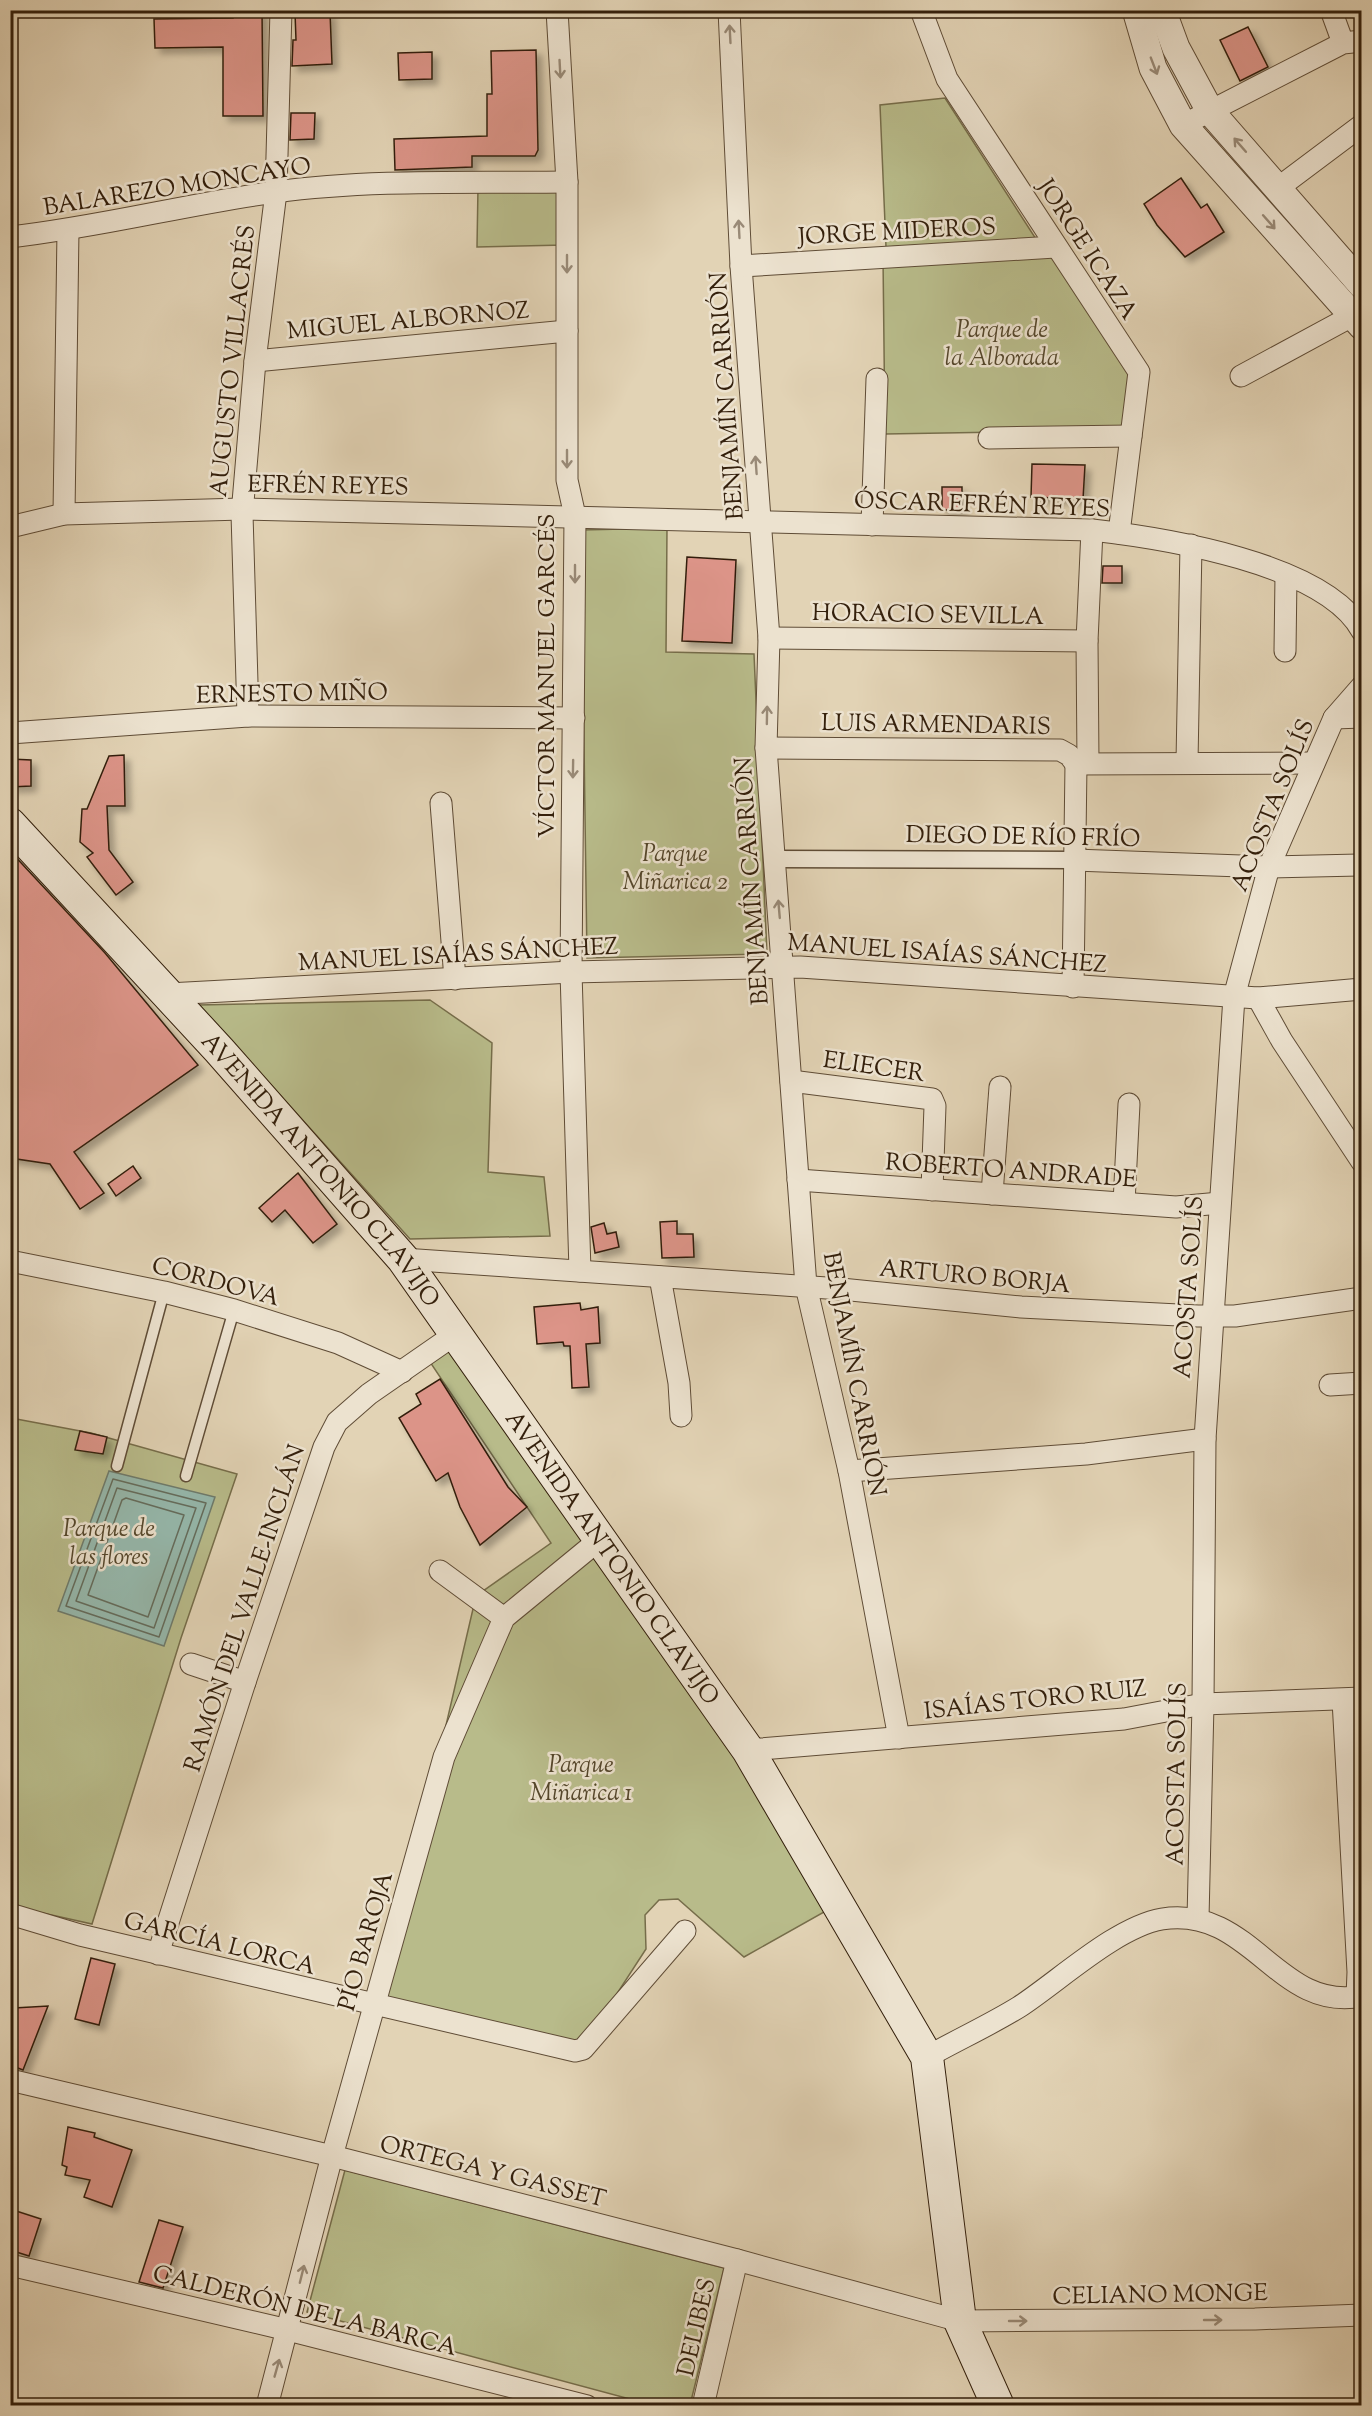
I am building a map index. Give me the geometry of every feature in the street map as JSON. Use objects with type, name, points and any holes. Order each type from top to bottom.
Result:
[{"type":"main road","name":"AVENIDA ANTONIO CLAVIJO","points":[[12,828],[168,994],[403,1259],[748,1750],[927,2057],[960,2321],[998,2406]]},
{"type":"street","name":"AUGUSTO VILLACRÉS","points":[[248,716],[242,509],[255,361],[276,192],[281,10]]},
{"type":"street","name":"VÍCTOR MANUEL GARCÉS","points":[[557,10],[567,182],[567,480],[575,516],[571,972],[580,1271]]},
{"type":"street","name":"BENJAMÍN CARRIÓN","points":[[729,10],[741,266],[768,639],[766,748],[806,1287],[849,1471],[899,1738]]},
{"type":"street","name":"JORGE ICAZA","points":[[921,10],[947,79],[1139,372],[1119,533]]},
{"type":"street","points":[[1136,10],[1153,68],[1183,125],[1357,321],[1241,376]]},
{"type":"street","points":[[1162,10],[1176,48],[1210,111],[1362,285]]},
{"type":"street","points":[[1183,125],[1352,42],[1331,10]]},
{"type":"street","points":[[1278,189],[1362,125]]},
{"type":"street","name":"BALAREZO MONCAYO","points":[[10,237],[68,231],[276,192],[391,185],[567,182]]},
{"type":"street","points":[[64,514],[68,231]]},
{"type":"street","name":"JORGE MIDEROS","points":[[741,266],[1055,247]]},
{"type":"street","name":"MIGUEL ALBORNOZ","points":[[255,361],[567,331]]},
{"type":"street","points":[[872,525],[877,379]]},
{"type":"street","points":[[989,438],[1131,436]]},
{"type":"street","name":"EFRÉN REYES","points":[[10,527],[64,514],[242,509],[575,516]]},
{"type":"street","name":"ÓSCAR EFRÉN REYES","points":[[575,516],[761,523],[1092,530],[1119,533],[1191,545],[1259,564],[1330,597],[1347,610],[1362,631]]},
{"type":"street","points":[[1073,987],[1074,861],[1082,764],[1092,530]]},
{"type":"street","points":[[1187,762],[1191,545]]},
{"type":"street","points":[[1286,576],[1286,651]]},
{"type":"street","name":"HORACIO SEVILLA","points":[[768,639],[1087,641]]},
{"type":"street","name":"ACOSTA SOLÍS","points":[[1198,1919],[1203,1704],[1204,1438],[1233,997],[1269,867],[1335,718],[1362,686]]},
{"type":"street","name":"ERNESTO MIÑO","points":[[10,733],[248,716],[574,718]]},
{"type":"street","points":[[1335,718],[1362,717]]},
{"type":"street","name":"LUIS ARMENDARIS","points":[[766,748],[1060,750],[1082,764]]},
{"type":"street","points":[[1082,764],[1314,763]]},
{"type":"street","points":[[441,803],[455,979]]},
{"type":"street","name":"DIEGO DE RÍO FRÍO","points":[[775,858],[1074,861],[1269,867],[1359,865]]},
{"type":"street","name":"MANUEL ISAÍAS SÁNCHEZ","points":[[168,994],[571,972],[784,968],[1258,998],[1362,989]]},
{"type":"street","points":[[1258,998],[1282,1041],[1362,1162]]},
{"type":"street","name":"ELIECER","points":[[790,1081],[932,1099],[935,1106],[932,1190]]},
{"type":"street","points":[[992,1194],[1000,1087]]},
{"type":"street","points":[[1124,1203],[1129,1104]]},
{"type":"street","name":"ROBERTO ANDRADE","points":[[798,1180],[1176,1207],[1220,1203]]},
{"type":"street","name":"ARTURO BORJA","points":[[403,1259],[806,1287],[1021,1307],[1211,1316],[1235,1316],[1362,1298]]},
{"type":"street","name":"CORDOVA","points":[[10,1261],[164,1292],[234,1310],[339,1343],[402,1372]]},
{"type":"street","points":[[660,1277],[679,1383],[681,1416]]},
{"type":"street","name":"RAMÓN DEL VALLE-INCLÁN","points":[[158,1954],[245,1682],[324,1447],[337,1422],[369,1394],[457,1333]]},
{"type":"street","points":[[1330,1385],[1362,1383]]},
{"type":"street","points":[[849,1471],[1086,1454],[1204,1438]]},
{"type":"street","name":"PÍO BAROJA","points":[[267,2406],[332,2156],[444,1757],[504,1618],[599,1540]]},
{"type":"street","points":[[440,1571],[504,1618]]},
{"type":"street","points":[[191,1664],[245,1682]]},
{"type":"street","points":[[927,2057],[1018,2007],[1129,1930],[1162,1919],[1198,1919],[1220,1926],[1236,1936],[1289,1980],[1313,1993],[1334,1999],[1359,1997],[1352,1699]]},
{"type":"street","name":"ISAÍAS TORO RUIZ","points":[[748,1750],[1124,1719],[1203,1704],[1352,1699]]},
{"type":"street","name":"GARCÍA LORCA","points":[[10,1914],[80,1935],[158,1954],[373,2006],[576,2051],[583,2049],[685,1931]]},
{"type":"street","name":"ORTEGA Y GASSET","points":[[10,2080],[332,2156],[737,2260],[960,2321]]},
{"type":"street","name":"DELIBES","points":[[703,2406],[737,2260]]},
{"type":"street","name":"CALDERÓN DE LA BARCA","points":[[10,2265],[288,2330],[587,2406]]},
{"type":"street","name":"CELIANO MONGE","points":[[960,2321],[1255,2319],[1362,2315]]},
{"type":"lane","points":[[117,1466],[164,1292]]},
{"type":"lane","points":[[186,1476],[234,1310]]},
{"type":"green space","points":[[945,98],[1036,239],[886,247],[880,105]]},
{"type":"green space","points":[[565,184],[565,245],[477,247],[478,187]]},
{"type":"green space","name":"Parque de la Alborada","points":[[1050,254],[1130,375],[1126,430],[885,434],[883,257]]},
{"type":"green space","name":"Parque Miñarica 2","points":[[667,528],[666,652],[754,654],[767,954],[587,958],[581,530]]},
{"type":"green space","points":[[430,1000],[492,1043],[488,1172],[544,1177],[550,1236],[410,1239],[199,1005]]},
{"type":"green space","name":"Parque Miñarica 1","points":[[456,1343],[653,1621],[833,1907],[744,1957],[678,1899],[659,1900],[645,1915],[646,1949],[581,2049],[382,2001],[476,1596],[551,1543],[430,1362]]},
{"type":"green space","name":"Parque de las flores","points":[[11,1418],[91,1433],[237,1474],[181,1638],[92,1924],[11,1906]]},
{"type":"green space","points":[[345,2170],[724,2268],[690,2405],[652,2405],[307,2312]]},
{"type":"water","points":[[109,1471],[215,1497],[164,1646],[58,1611]]},
{"type":"building","points":[[233,10],[262,10],[263,116],[223,116],[223,47],[155,48],[154,19],[233,18]]},
{"type":"building","points":[[295,12],[330,12],[332,64],[292,66],[293,40],[296,40]]},
{"type":"building","points":[[1248,27],[1268,67],[1240,81],[1220,40]]},
{"type":"building","points":[[536,50],[538,150],[535,156],[472,156],[472,167],[395,170],[394,139],[487,136],[487,94],[492,94],[491,51]]},
{"type":"building","points":[[432,52],[432,79],[399,80],[398,53]]},
{"type":"building","points":[[291,113],[315,113],[314,139],[290,140]]},
{"type":"building","points":[[1181,178],[1201,208],[1207,204],[1224,232],[1185,257],[1157,225],[1144,204]]},
{"type":"building","points":[[1032,464],[1085,465],[1083,499],[1031,497]]},
{"type":"building","points":[[942,487],[962,487],[962,510],[942,510]]},
{"type":"building","points":[[687,557],[736,560],[732,643],[682,641]]},
{"type":"building","points":[[1103,566],[1122,566],[1122,583],[1102,583]]},
{"type":"building","points":[[124,755],[125,806],[107,806],[109,850],[133,882],[116,895],[87,857],[93,853],[80,842],[82,809],[87,809],[109,756]]},
{"type":"building","points":[[10,759],[31,760],[31,786],[10,787]]},
{"type":"building","points":[[10,851],[105,953],[198,1065],[74,1152],[104,1193],[80,1209],[50,1164],[10,1158]]},
{"type":"building","points":[[133,1166],[141,1178],[116,1196],[108,1184]]},
{"type":"building","points":[[298,1173],[337,1224],[313,1243],[285,1210],[272,1222],[259,1208]]},
{"type":"building","points":[[677,1221],[677,1234],[693,1234],[694,1257],[662,1258],[660,1222]]},
{"type":"building","points":[[604,1223],[607,1234],[616,1232],[619,1247],[595,1253],[591,1227]]},
{"type":"building","points":[[580,1303],[581,1310],[598,1307],[600,1343],[586,1344],[589,1387],[572,1388],[570,1346],[564,1346],[563,1342],[537,1344],[534,1307]]},
{"type":"building","points":[[440,1379],[508,1487],[527,1507],[480,1545],[460,1507],[448,1473],[436,1481],[399,1418],[421,1404],[416,1394]]},
{"type":"building","points":[[80,1431],[107,1437],[103,1454],[75,1450]]},
{"type":"building","points":[[91,1958],[115,1964],[99,2025],[75,2019]]},
{"type":"building","points":[[48,2006],[23,2070],[10,2065],[10,2017],[14,2008]]},
{"type":"building","points":[[68,2127],[95,2133],[94,2137],[132,2150],[112,2207],[84,2197],[90,2180],[65,2175],[67,2167],[62,2165]]},
{"type":"building","points":[[10,2209],[41,2219],[29,2256],[10,2250]]},
{"type":"building","points":[[159,2220],[183,2227],[163,2288],[139,2282]]}]
